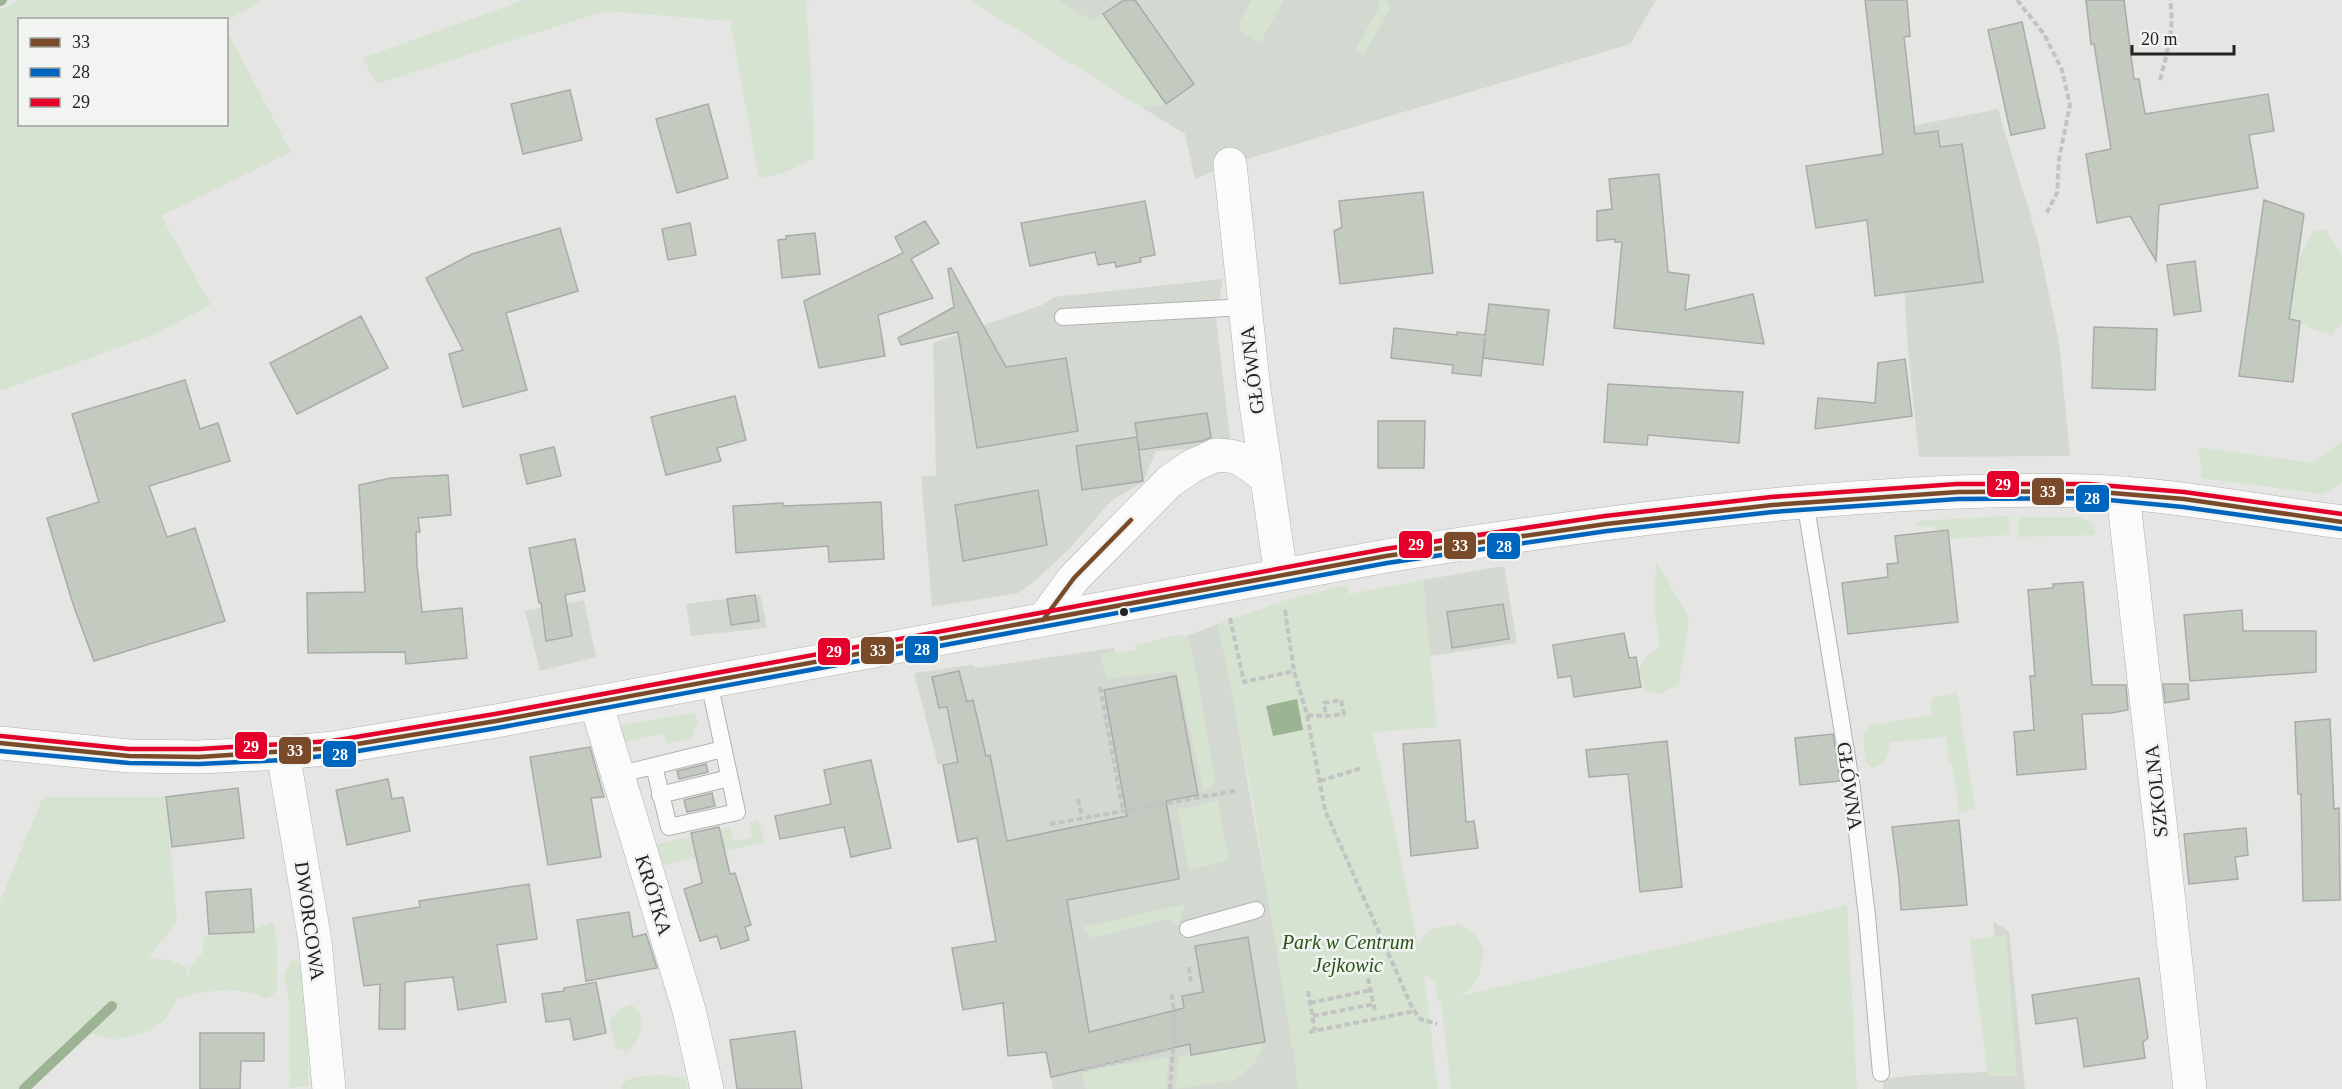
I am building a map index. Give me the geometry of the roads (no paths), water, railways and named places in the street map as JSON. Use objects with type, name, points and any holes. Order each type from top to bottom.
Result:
[{"type":"street","name":"GŁÓWNA","points":[[1230,164],[1245,307],[1282,588]]},
{"type":"street","points":[[1043,620],[1074,578],[1170,481],[1192,465],[1216,455],[1230,456],[1241,459],[1266,477]]},
{"type":"street","points":[[0,744],[129,756],[229,756],[345,746],[596,703],[1043,620],[1282,588],[1557,530],[1726,508],[1998,490],[2125,493],[2342,522]]},
{"type":"street","name":"SZKOLNA","points":[[2125,493],[2127,536],[2190,1089]]},
{"type":"street","name":"KRÓTKA","points":[[596,703],[689,1010],[707,1089]]},
{"type":"street","name":"DWORCOWA","points":[[283,753],[315,941],[329,1089]]},
{"type":"lane","points":[[1063,317],[1245,307]]},
{"type":"lane","name":"GŁÓWNA","points":[[1807,501],[1851,782],[1867,916],[1881,1073]]},
{"type":"lane","points":[[654,766],[669,827],[737,812],[708,682]]},
{"type":"lane","points":[[617,775],[723,749]]},
{"type":"lane","points":[[660,795],[729,778]]},
{"type":"lane","points":[[1188,929],[1256,910]]},
{"type":"waterway","points":[[24,1089],[112,1006]]},
{"type":"park label","name":"Park w Centrum Jejkowic","points":[[1348,954]]}]
